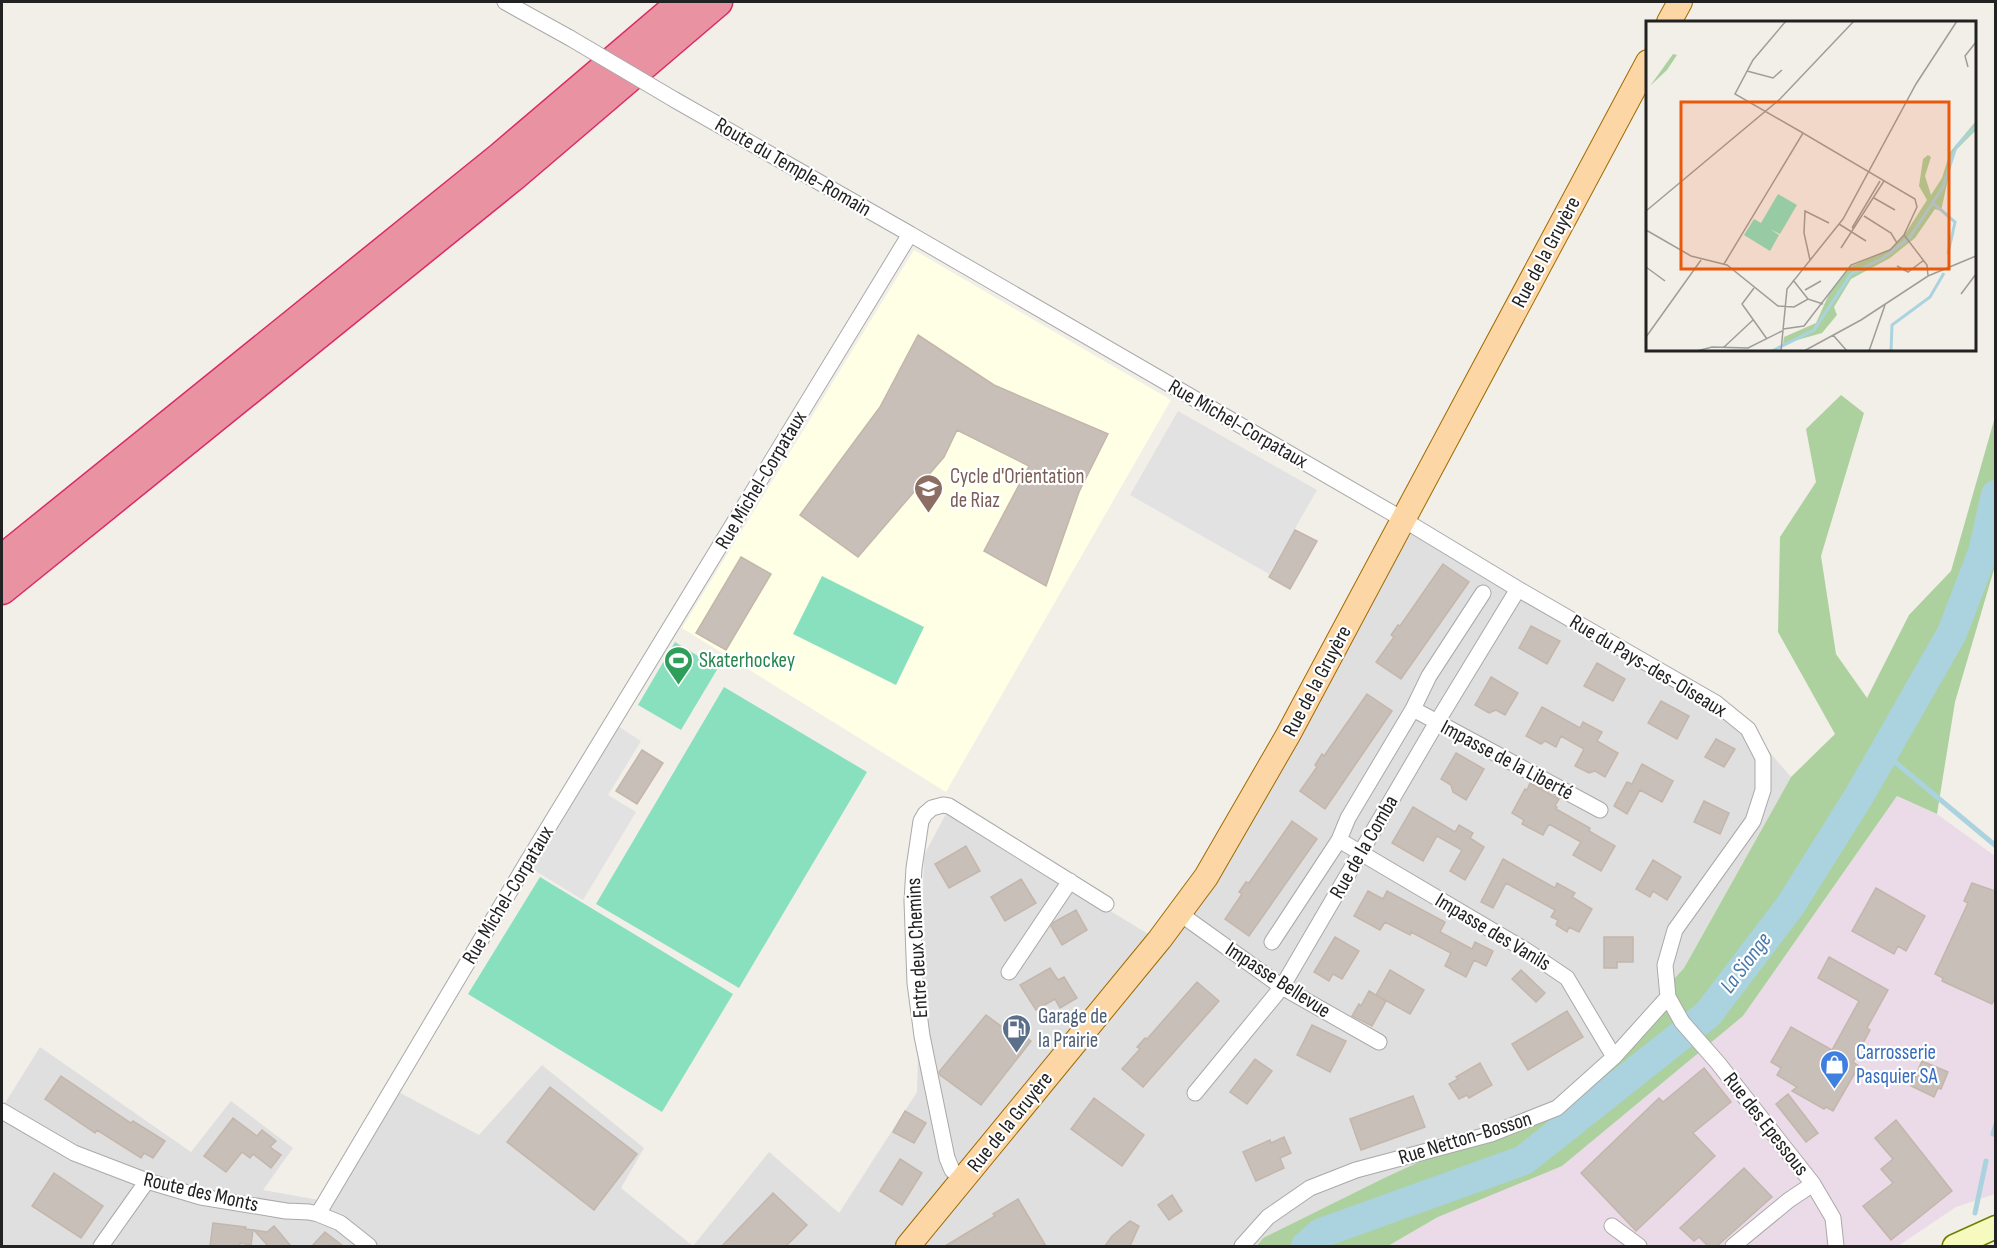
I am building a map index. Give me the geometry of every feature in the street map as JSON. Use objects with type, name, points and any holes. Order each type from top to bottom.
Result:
[{"type":"highway","points":[[2,560],[500,157],[682,2]]},
{"type":"highway","points":[[2,590],[514,176],[718,2]]},
{"type":"main road","points":[[1670,21],[1680,2]]},
{"type":"main road","name":"Rue de la Gruyère","points":[[908,1246],[1206,877],[1255,795],[1404,520],[1646,65]]},
{"type":"main road","points":[[1957,1245],[1995,1227]]},
{"type":"street","name":"Route du Temple-Romain","points":[[506,2],[910,234]]},
{"type":"street","name":"Rue Michel-Corpataux","points":[[318,1214],[529,859],[910,234],[1404,520]]},
{"type":"street","name":"Rue du Pays-des-Oiseaux","points":[[1404,520],[1518,589],[1716,703],[1748,729],[1763,758],[1763,790],[1753,821],[1676,930],[1665,965],[1668,998],[1682,1022],[1718,1063]]},
{"type":"street","name":"Rue de la Comba","points":[[1195,1094],[1282,987],[1437,722],[1518,589]]},
{"type":"street","points":[[1272,942],[1339,840],[1348,818],[1413,709],[1429,676],[1483,593]]},
{"type":"street","name":"Impasse de la Liberté","points":[[1413,709],[1600,810]]},
{"type":"street","name":"Entre deux Chemins","points":[[962,1180],[952,1170],[947,1158],[922,1036],[915,983],[912,901],[914,868],[921,821],[925,813],[932,808],[950,806],[1106,904]]},
{"type":"street","name":"Impasse des Vanils","points":[[1339,840],[1527,951],[1567,978],[1614,1057]]},
{"type":"street","points":[[1009,972],[1070,881]]},
{"type":"street","name":"Impasse Bellevue","points":[[1179,913],[1282,987],[1379,1042]]},
{"type":"street","name":"Rue Netton-Bosson","points":[[1242,1246],[1268,1216],[1310,1188],[1356,1170],[1491,1134],[1557,1108],[1614,1057],[1668,998]]},
{"type":"street","name":"Rue des Epessous","points":[[1718,1063],[1813,1184],[1833,1218],[1836,1246]]},
{"type":"street","name":"Route des Monts","points":[[2,1111],[74,1153],[147,1181],[201,1197],[318,1214],[340,1223],[369,1246]]},
{"type":"street","points":[[101,1246],[147,1181]]},
{"type":"street","name":"Rue des Epessous","points":[[1733,1246],[1789,1200],[1813,1184]]},
{"type":"street","points":[[1612,1226],[1639,1246]]},
{"type":"shaded area","name":"Cycle d'Orientation de Riaz","points":[[914,250],[1171,400],[946,792],[682,628]]},
{"type":"shaded area","points":[[1178,411],[1317,490],[1269,574],[1130,495]]},
{"type":"shaded area","points":[[1418,522],[1721,696],[1791,777],[1684,968],[1571,1092],[1384,1178],[1263,1238],[1257,1246],[693,1246],[769,1152],[839,1213],[917,1092],[924,855],[947,812],[1168,946],[1288,735]]},
{"type":"shaded area","points":[[616,725],[641,741],[608,795],[636,812],[583,900],[529,867]]},
{"type":"shaded area","points":[[1897,796],[1937,814],[1995,856],[1995,1194],[1956,1207],[1898,1246],[1388,1246],[1438,1217],[1743,1016]]},
{"type":"shaded area","points":[[40,1047],[191,1152],[231,1101],[293,1148],[263,1190],[319,1200],[393,1089],[479,1135],[542,1065],[644,1148],[621,1188],[693,1246],[2,1246],[2,1108]]},
{"type":"green space","points":[[1841,395],[1864,413],[1821,556],[1836,654],[1867,698],[1909,615],[1951,571],[1995,417],[1995,566],[1955,702],[1937,814],[1897,796],[1743,1016],[1562,1166],[1438,1217],[1388,1246],[1257,1246],[1263,1238],[1384,1178],[1571,1092],[1684,968],[1791,777],[1835,734],[1778,632],[1780,537],[1816,482],[1806,429]]},
{"type":"green space","points":[[822,576],[924,627],[896,685],[793,634]]},
{"type":"green space","name":"Skaterhockey","points":[[675,642],[718,668],[681,730],[638,705]]},
{"type":"green space","points":[[724,687],[867,772],[739,988],[596,904]]},
{"type":"green space","points":[[540,877],[733,994],[662,1112],[468,994]]},
{"type":"building","points":[[918,335],[994,385],[1108,434],[1079,492],[1046,586],[984,551],[1029,466],[957,430],[944,457],[858,557],[800,515],[880,407]]},
{"type":"building","points":[[1295,530],[1317,541],[1290,589],[1269,577]]},
{"type":"building","points":[[741,557],[771,574],[726,650],[696,633]]},
{"type":"building","points":[[1443,564],[1469,582],[1401,679],[1376,662],[1394,637],[1391,635],[1398,625],[1400,626]]},
{"type":"building","points":[[1531,626],[1560,641],[1547,664],[1519,648]]},
{"type":"building","points":[[1597,663],[1625,679],[1613,701],[1584,686]]},
{"type":"building","points":[[1491,677],[1518,693],[1505,715],[1496,710],[1489,713],[1475,705]]},
{"type":"building","points":[[1367,694],[1392,711],[1325,809],[1300,791],[1317,767],[1315,765],[1322,754],[1324,756]]},
{"type":"building","points":[[1661,701],[1689,716],[1677,739],[1648,723]]},
{"type":"building","points":[[1542,707],[1580,728],[1583,722],[1602,732],[1597,741],[1618,753],[1605,777],[1595,771],[1589,773],[1575,766],[1584,749],[1561,736],[1556,747],[1545,741],[1541,744],[1526,736]]},
{"type":"building","points":[[1716,739],[1735,749],[1724,767],[1705,757]]},
{"type":"building","points":[[642,750],[663,763],[637,804],[616,791]]},
{"type":"building","points":[[1456,753],[1484,769],[1466,800],[1453,792],[1451,785],[1441,779]]},
{"type":"building","points":[[1642,764],[1673,781],[1662,802],[1640,790],[1627,814],[1614,806],[1627,782],[1632,784]]},
{"type":"building","points":[[1530,783],[1559,799],[1555,806],[1556,809],[1590,828],[1589,831],[1615,846],[1601,871],[1573,855],[1581,842],[1549,824],[1543,835],[1522,824],[1524,820],[1512,813]]},
{"type":"building","points":[[1704,801],[1729,813],[1720,834],[1694,822]]},
{"type":"building","points":[[1413,807],[1455,832],[1459,825],[1473,833],[1470,838],[1484,847],[1465,880],[1450,871],[1462,850],[1437,836],[1423,861],[1392,843]]},
{"type":"building","points":[[1292,821],[1317,839],[1249,936],[1225,919],[1242,894],[1239,892],[1246,882],[1249,883]]},
{"type":"building","points":[[966,846],[980,871],[949,888],[935,864]]},
{"type":"building","points":[[1503,859],[1555,888],[1557,883],[1575,893],[1572,897],[1592,909],[1579,932],[1569,927],[1567,932],[1556,925],[1558,920],[1551,917],[1555,910],[1506,883],[1493,908],[1481,902]]},
{"type":"building","points":[[1653,860],[1681,877],[1667,900],[1653,891],[1650,897],[1636,889]]},
{"type":"building","points":[[1021,879],[1036,903],[1005,921],[991,897]]},
{"type":"building","points":[[1972,883],[1995,891],[1995,997],[1992,1004],[1942,981],[1943,978],[1935,974],[1968,903],[1964,901]]},
{"type":"building","points":[[1876,888],[1925,916],[1906,951],[1898,946],[1894,954],[1852,931]]},
{"type":"building","points":[[1368,891],[1383,899],[1387,891],[1445,922],[1440,932],[1472,949],[1475,942],[1493,951],[1486,966],[1474,960],[1466,977],[1445,966],[1451,953],[1411,932],[1410,935],[1385,922],[1380,930],[1354,916]]},
{"type":"building","points":[[1076,910],[1087,930],[1062,945],[1051,926]]},
{"type":"building","points":[[1335,937],[1359,951],[1342,979],[1333,974],[1329,981],[1314,972]]},
{"type":"building","points":[[1604,937],[1633,937],[1633,962],[1617,962],[1617,968],[1604,968]]},
{"type":"building","points":[[1829,957],[1888,990],[1867,1028],[1870,1030],[1853,1062],[1859,1066],[1833,1111],[1826,1107],[1824,1109],[1792,1091],[1797,1087],[1777,1075],[1781,1068],[1771,1062],[1791,1027],[1832,1050],[1859,1001],[1818,978]]},
{"type":"building","points":[[1050,968],[1058,980],[1064,977],[1077,998],[1060,1008],[1055,999],[1036,1010],[1020,985]]},
{"type":"building","points":[[1390,970],[1424,990],[1410,1014],[1376,995]]},
{"type":"building","points":[[1521,970],[1545,993],[1536,1002],[1512,979]]},
{"type":"building","points":[[1197,982],[1219,1001],[1143,1087],[1122,1069],[1140,1049],[1137,1047],[1145,1038],[1147,1039]]},
{"type":"building","points":[[1369,991],[1386,1001],[1372,1026],[1352,1016],[1359,1004],[1361,1006]]},
{"type":"building","points":[[1567,1011],[1583,1037],[1528,1070],[1512,1044]]},
{"type":"building","points":[[986,1015],[1012,1034],[1016,1029],[1031,1041],[981,1105],[939,1072]]},
{"type":"building","points":[[1312,1025],[1346,1041],[1330,1072],[1297,1055]]},
{"type":"building","points":[[1255,1059],[1272,1071],[1247,1104],[1230,1092]]},
{"type":"building","points":[[1922,1061],[1948,1072],[1941,1089],[1938,1088],[1934,1097],[1911,1086]]},
{"type":"building","points":[[1480,1063],[1492,1085],[1469,1098],[1467,1095],[1459,1099],[1449,1084],[1458,1079],[1456,1077]]},
{"type":"building","points":[[1704,1068],[1731,1102],[1693,1133],[1715,1156],[1636,1231],[1581,1173],[1659,1098],[1663,1102]]},
{"type":"building","points":[[61,1076],[131,1123],[133,1121],[165,1141],[153,1158],[144,1153],[141,1158],[97,1130],[95,1133],[45,1099]]},
{"type":"building","points":[[550,1087],[637,1154],[594,1210],[507,1142]]},
{"type":"building","points":[[1788,1094],[1818,1133],[1806,1142],[1776,1104]]},
{"type":"building","points":[[1413,1096],[1425,1127],[1361,1150],[1350,1119]]},
{"type":"building","points":[[1094,1098],[1144,1135],[1122,1166],[1071,1129]]},
{"type":"building","points":[[905,1111],[926,1123],[914,1143],[893,1132]]},
{"type":"building","points":[[233,1118],[257,1136],[262,1130],[276,1141],[270,1147],[281,1155],[271,1168],[253,1154],[250,1158],[242,1152],[226,1172],[204,1156]]},
{"type":"building","points":[[1896,1120],[1952,1191],[1891,1240],[1863,1206],[1893,1183],[1881,1169],[1893,1159],[1875,1138]]},
{"type":"building","points":[[1284,1137],[1291,1153],[1280,1158],[1284,1168],[1256,1181],[1243,1152],[1270,1140],[1271,1143]]},
{"type":"building","points":[[900,1159],[922,1173],[902,1205],[880,1191]]},
{"type":"building","points":[[1744,1168],[1772,1197],[1717,1246],[1708,1246],[1699,1237],[1694,1241],[1680,1228]]},
{"type":"building","points":[[54,1173],[103,1206],[81,1238],[32,1206]]},
{"type":"building","points":[[773,1193],[807,1225],[786,1246],[722,1246]]},
{"type":"building","points":[[1172,1195],[1182,1211],[1169,1220],[1158,1205]]},
{"type":"building","points":[[1018,1199],[1046,1246],[945,1246],[995,1216],[993,1214]]},
{"type":"building","points":[[1130,1221],[1139,1226],[1130,1246],[1105,1246],[1112,1236]]},
{"type":"building","points":[[213,1223],[253,1230],[251,1245],[240,1243],[240,1246],[210,1246]]},
{"type":"building","points":[[274,1226],[291,1246],[268,1246],[254,1230],[267,1232]]},
{"type":"building","points":[[325,1232],[343,1246],[312,1246]]},
{"type":"waterway","name":"La Sionge","points":[[1306,1246],[1321,1233],[1524,1160],[1708,1014],[1790,906],[1859,796],[1952,633],[1983,552],[1996,495]]},
{"type":"waterway","points":[[1884,753],[1996,846]]},
{"type":"waterway","points":[[1993,1134],[1996,1124]]},
{"type":"waterway","points":[[1975,1213],[1986,1161]]},
{"type":"place","name":"Cycle d'Orientation de Riaz","points":[[929,514]]},
{"type":"place","name":"Skaterhockey","points":[[678,686]]},
{"type":"place","name":"Garage de la Prairie","points":[[1017,1054]]},
{"type":"place","name":"Carrosserie Pasquier SA","points":[[1835,1090]]}]
